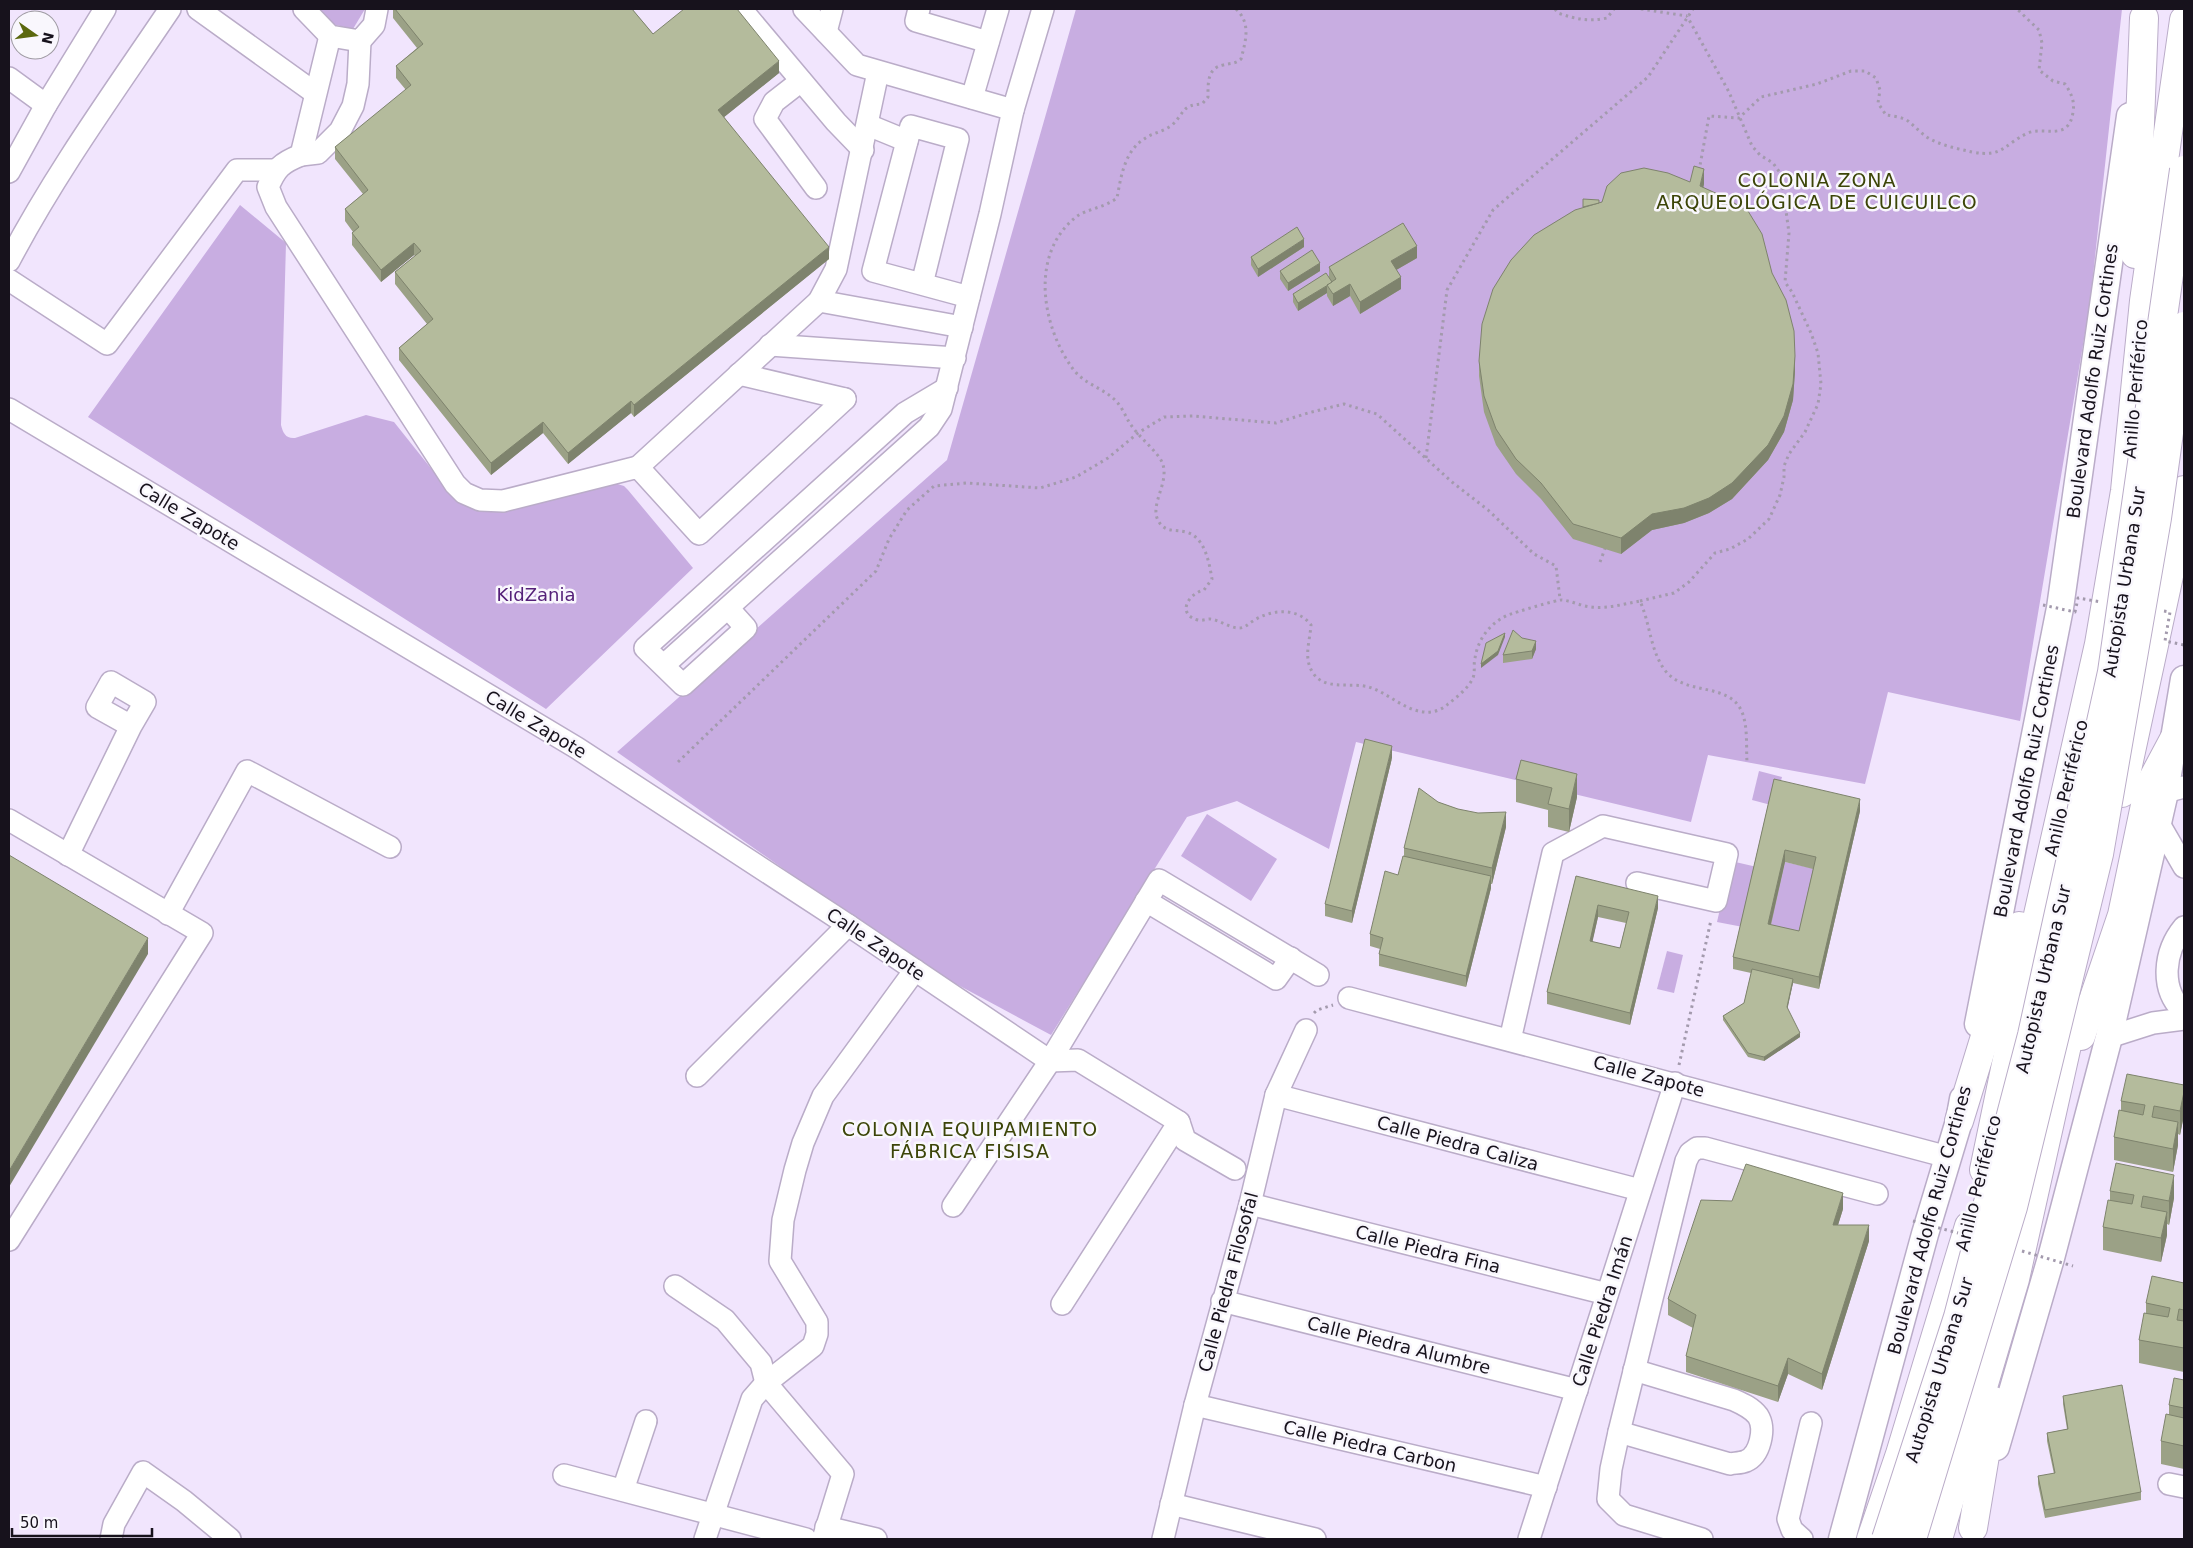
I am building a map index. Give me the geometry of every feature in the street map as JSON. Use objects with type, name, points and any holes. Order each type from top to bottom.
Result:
[{"type":"highway","points":[[2126,491],[2145,14]]},
{"type":"highway","name":"Anillo Periférico","points":[[1870,1539],[1900,1454],[1980,1190],[2078,733],[2099,644],[2126,491],[2144,301],[2184,20]]},
{"type":"highway","name":"Autopista Urbana Sur","points":[[1886,1539],[1958,1317],[2032,1034],[2112,672],[2184,170]]},
{"type":"highway","name":"Autopista Urbana Sur","points":[[1912,1539],[2013,1207],[2099,854],[2157,518],[2184,326]]},
{"type":"highway","points":[[1971,1534],[2015,1279],[2178,534],[2184,490]]},
{"type":"highway","points":[[1959,1121],[2078,733]]},
{"type":"highway","points":[[2043,1153],[2061,1115],[2084,1025],[2122,915],[2149,786],[2174,739]]},
{"type":"highway","points":[[1938,1539],[2015,1279]]},
{"type":"main road","name":"Boulevard Adolfo Ruiz Cortines","points":[[1842,1539],[1924,1234],[1959,1121],[2060,608],[2145,14]]},
{"type":"main road","points":[[1971,1534],[2051,1258],[2109,1037],[2158,822],[2175,789],[2174,739],[2184,678]]},
{"type":"street","points":[[9,172],[46,105],[105,9]]},
{"type":"street","points":[[9,260],[61,169],[170,9]]},
{"type":"street","points":[[198,9],[315,94]]},
{"type":"street","points":[[304,9],[330,36],[360,41]]},
{"type":"street","points":[[378,9],[374,25],[360,41],[358,84],[354,106],[340,131],[318,153],[301,155],[288,160],[275,170],[268,187],[276,206],[454,484],[464,492],[480,500],[503,500],[638,467],[818,301],[836,269],[863,150],[878,72]]},
{"type":"street","points":[[742,9],[836,122],[863,150]]},
{"type":"street","points":[[804,9],[857,65],[1012,110]]},
{"type":"street","points":[[826,32],[832,9]]},
{"type":"street","points":[[919,9],[916,21],[988,42]]},
{"type":"street","points":[[972,98],[998,9]]},
{"type":"street","points":[[947,388],[905,413],[645,648],[664,665],[929,427],[941,409],[947,388],[955,358],[990,214],[1012,110],[1042,9]]},
{"type":"street","points":[[301,155],[330,36]]},
{"type":"street","points":[[9,78],[46,105]]},
{"type":"street","points":[[801,80],[774,102],[765,119],[816,188]]},
{"type":"street","points":[[868,125],[907,141]]},
{"type":"street","points":[[922,284],[958,139],[911,126],[873,271],[969,297]]},
{"type":"street","points":[[9,280],[107,344],[237,170],[275,170]]},
{"type":"street","points":[[818,301],[962,327]]},
{"type":"street","points":[[770,345],[955,358]]},
{"type":"street","points":[[638,467],[700,534],[845,399],[739,374]]},
{"type":"street","name":"Calle Zapote","points":[[9,409],[577,748],[848,925],[1050,1061]]},
{"type":"street","points":[[68,855],[132,726]]},
{"type":"street","points":[[168,914],[247,772],[390,847]]},
{"type":"street","points":[[9,820],[202,933],[9,1240]]},
{"type":"street","points":[[2158,822],[2184,867]]},
{"type":"street","points":[[1510,1040],[1553,853],[1603,826],[1727,854],[1716,901],[1637,882]]},
{"type":"street","points":[[953,1206],[1050,1061],[1146,901],[1276,979],[1291,958],[1318,974]]},
{"type":"street","points":[[697,1076],[848,925]]},
{"type":"street","points":[[2184,927],[2171,948],[2166,972],[2174,998],[2184,1012]]},
{"type":"street","points":[[705,1539],[752,1399],[766,1383],[813,1346],[817,1334],[818,1322],[780,1260],[783,1220],[803,1143],[823,1096],[914,970]]},
{"type":"street","name":"Calle Zapote","points":[[1349,998],[1948,1157]]},
{"type":"street","points":[[2109,1037],[2153,1023],[2184,1019]]},
{"type":"street","name":"Calle Piedra Filosofal","points":[[1163,1539],[1194,1405],[1250,1204],[1276,1095],[1306,1030]]},
{"type":"street","points":[[1050,1061],[1078,1060],[1179,1122],[1185,1140],[1234,1169]]},
{"type":"street","name":"Calle Piedra Imán","points":[[1529,1539],[1674,1083]]},
{"type":"street","name":"Calle Piedra Caliza","points":[[1276,1095],[1640,1190]]},
{"type":"street","points":[[1062,1304],[1179,1122]]},
{"type":"street","points":[[1702,1539],[1624,1515],[1608,1499],[1608,1488],[1619,1432],[1686,1161],[1690,1153],[1697,1148],[1877,1194]]},
{"type":"street","name":"Calle Piedra Fina","points":[[1250,1204],[1607,1294]]},
{"type":"street","points":[[675,1286],[724,1320],[761,1363],[766,1383],[843,1474],[825,1533],[876,1539]]},
{"type":"street","name":"Calle Piedra Alumbre","points":[[1222,1301],[1576,1390]]},
{"type":"street","points":[[1619,1432],[1730,1464],[1745,1462],[1756,1454],[1762,1434],[1758,1417],[1748,1407],[1734,1400],[1634,1370]]},
{"type":"street","name":"Calle Piedra Carbon","points":[[1194,1405],[1546,1487]]},
{"type":"street","points":[[623,1490],[646,1421]]},
{"type":"street","points":[[1802,1539],[1792,1530],[1788,1519],[1811,1423]]},
{"type":"street","points":[[111,1539],[114,1524],[143,1472],[184,1501],[230,1539]]},
{"type":"street","points":[[564,1474],[806,1539]]},
{"type":"street","points":[[1171,1504],[1314,1539]]},
{"type":"path","points":[[1236,9],[1243,15],[1247,27],[1241,59],[1235,64],[1222,65],[1214,69],[1208,81],[1208,97],[1202,104],[1185,108],[1166,129],[1144,138],[1134,147],[1125,164],[1117,198],[1106,206],[1077,216],[1063,232],[1050,253],[1045,279],[1047,312],[1050,325],[1073,369],[1094,387],[1115,400],[1138,433],[1160,458],[1165,468],[1156,508],[1157,520],[1163,528],[1186,532],[1197,538],[1204,548],[1210,562],[1212,578],[1204,590],[1194,593],[1188,600],[1186,609],[1190,617],[1200,621],[1209,619],[1238,628],[1245,627],[1262,616],[1277,611],[1294,613],[1306,618],[1311,625],[1307,647],[1308,658],[1312,672],[1322,682],[1369,687],[1412,709],[1424,712],[1438,710],[1447,706],[1472,680],[1475,672],[1474,660],[1477,647],[1484,634],[1506,616],[1560,599],[1594,608],[1614,606],[1674,593],[1689,582],[1715,553],[1730,549],[1748,539],[1769,519],[1780,495],[1784,477],[1784,466],[1789,454],[1805,432],[1818,404],[1821,384],[1818,353],[1792,292],[1785,282],[1789,233],[1781,174],[1772,163],[1760,155],[1752,146],[1729,92],[1687,16]]},
{"type":"path","points":[[1555,9],[1558,13],[1574,19],[1592,22],[1607,18],[1614,9]]},
{"type":"path","points":[[1641,9],[1687,16]]},
{"type":"path","points":[[1426,458],[1447,290],[1492,210],[1648,77],[1693,9]]},
{"type":"path","points":[[1697,180],[1709,116],[1739,118],[1761,97],[1817,84],[1852,71],[1865,71],[1876,78],[1880,90],[1878,103],[1886,115],[1908,121],[1932,140],[1955,148],[1992,153],[2007,148],[2030,132],[2064,129],[2072,121],[2074,105],[2071,93],[2064,84],[2052,81],[2039,70],[2042,43],[2040,30],[2017,9]]},
{"type":"path","points":[[678,762],[876,570],[889,538],[907,510],[934,486],[967,482],[1040,488],[1076,477],[1108,458],[1138,433],[1164,417],[1193,416],[1276,423],[1308,412],[1344,404],[1377,414],[1452,482],[1488,510],[1534,554],[1556,566],[1560,599]]},
{"type":"path","points":[[1600,562],[1608,537]]},
{"type":"path","points":[[1640,601],[1646,614],[1654,649],[1665,670],[1676,681],[1695,689],[1718,692],[1731,698],[1742,712],[1746,734],[1747,762]]},
{"type":"path","points":[[1674,1083],[1711,920]]},
{"type":"green space","points":[[317,9],[365,9],[353,29],[332,24]]},
{"type":"green space","points":[[1076,9],[2122,9],[2090,303],[2020,721],[1888,692],[1865,784],[1708,755],[1691,822],[1356,742],[1329,849],[1237,801],[1187,817],[1051,1035],[919,964],[617,752],[947,460]]},
{"type":"green space","name":"KidZania","points":[[240,205],[286,243],[281,425],[287,436],[295,438],[366,415],[394,422],[457,501],[466,506],[479,509],[493,510],[611,482],[624,486],[693,568],[546,709],[88,417]]},
{"type":"green space","points":[[1759,771],[1782,777],[1778,792],[1771,805],[1752,800]]},
{"type":"green space","points":[[1207,814],[1277,859],[1251,901],[1181,856]]},
{"type":"green space","points":[[1731,861],[1757,867],[1743,927],[1717,922]]},
{"type":"green space","points":[[1785,862],[1816,869],[1799,943],[1768,936]]},
{"type":"green space","points":[[1667,951],[1683,955],[1674,993],[1657,989]]},
{"type":"building","points":[[395,9],[632,9],[653,34],[684,9],[737,9],[779,61],[718,110],[829,247],[634,405],[631,401],[568,453],[543,422],[491,463],[399,348],[433,319],[395,272],[421,251],[414,243],[381,270],[352,233],[359,227],[345,209],[368,190],[335,147],[411,85],[396,66],[423,44]]},
{"type":"building","points":[[1694,166],[1704,169],[1700,186],[1748,211],[1762,234],[1772,273],[1786,300],[1794,331],[1793,384],[1784,416],[1768,445],[1732,483],[1709,498],[1684,508],[1652,514],[1621,538],[1573,524],[1541,483],[1516,459],[1496,429],[1484,396],[1479,361],[1482,324],[1493,289],[1511,260],[1534,235],[1575,210],[1602,202],[1607,186],[1621,173],[1644,168],[1668,173],[1690,182]]},
{"type":"building","points":[[1583,199],[1599,200],[1599,203],[1583,207]]},
{"type":"building","points":[[1403,223],[1417,246],[1391,261],[1401,277],[1360,302],[1350,284],[1333,294],[1327,285],[1336,279],[1329,267]]},
{"type":"building","points":[[1297,227],[1304,239],[1258,269],[1251,257]]},
{"type":"building","points":[[1312,250],[1320,263],[1288,283],[1280,271]]},
{"type":"building","points":[[1326,273],[1332,282],[1298,303],[1293,294]]},
{"type":"building","points":[[1513,630],[1522,638],[1536,641],[1532,651],[1503,655]]},
{"type":"building","points":[[1505,633],[1498,651],[1481,664],[1486,643]]},
{"type":"building","points":[[1365,739],[1392,746],[1352,911],[1325,904]]},
{"type":"building","points":[[1521,760],[1577,774],[1569,809],[1548,804],[1552,788],[1516,779]]},
{"type":"building","points":[[1774,779],[1860,799],[1819,977],[1733,957]],"holes":[[[1785,850],[1816,857],[1799,931],[1768,924]]]},
{"type":"building","points":[[1419,788],[1438,802],[1458,809],[1478,813],[1506,812],[1492,868],[1404,848]]},
{"type":"building","points":[[9,855],[148,938],[9,1171]]},
{"type":"building","points":[[1403,856],[1491,876],[1466,976],[1379,954],[1383,938],[1370,934],[1385,871],[1398,875]]},
{"type":"building","points":[[1576,876],[1658,896],[1630,1013],[1547,992]],"holes":[[[1598,905],[1629,912],[1620,948],[1590,941]]]},
{"type":"building","points":[[1752,969],[1793,979],[1787,1007],[1800,1033],[1764,1057],[1748,1053],[1723,1016],[1744,1003]]},
{"type":"building","points":[[2127,1074],[2184,1085],[2180,1111],[2154,1106],[2152,1117],[2178,1122],[2173,1149],[2114,1137],[2119,1110],[2143,1115],[2145,1105],[2121,1101]]},
{"type":"building","points":[[2116,1163],[2174,1175],[2169,1201],[2143,1196],[2141,1207],[2167,1212],[2161,1238],[2103,1227],[2108,1200],[2132,1204],[2134,1195],[2110,1191]]},
{"type":"building","points":[[1746,1164],[1843,1193],[1833,1225],[1869,1225],[1822,1374],[1788,1358],[1778,1386],[1686,1356],[1696,1315],[1668,1299],[1701,1200],[1732,1201]]},
{"type":"building","points":[[2152,1276],[2184,1283],[2184,1310],[2179,1309],[2177,1320],[2184,1321],[2184,1348],[2139,1340],[2144,1313],[2168,1317],[2170,1308],[2146,1303]]},
{"type":"building","points":[[2174,1378],[2184,1380],[2184,1408],[2169,1405]]},
{"type":"building","points":[[2122,1385],[2141,1492],[2045,1510],[2038,1476],[2055,1473],[2047,1433],[2068,1429],[2063,1396]]},
{"type":"building","points":[[2166,1414],[2184,1418],[2184,1446],[2161,1441]]},
{"type":"district","name":"COLONIA ZONA ARQUEOLÓGICA DE CUICUILCO","points":[[1817,191]]},
{"type":"district","name":"COLONIA EQUIPAMIENTO FÁBRICA FISISA","points":[[970,1140]]}]
